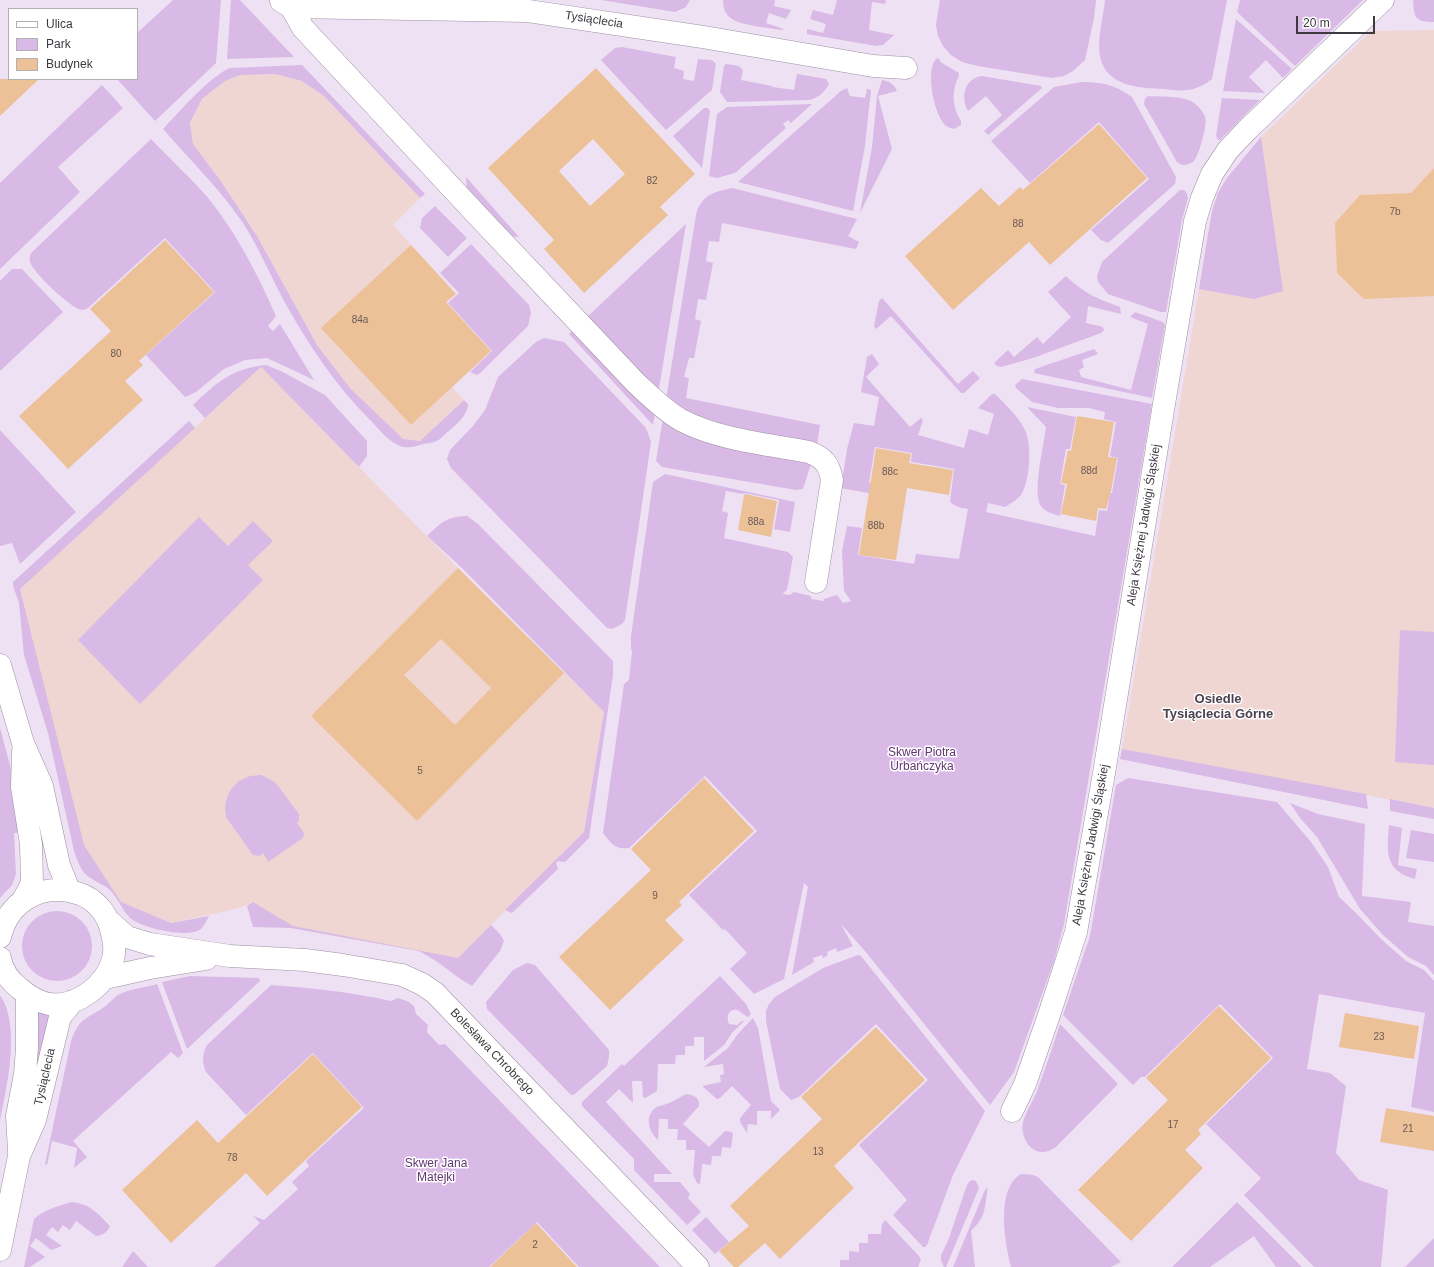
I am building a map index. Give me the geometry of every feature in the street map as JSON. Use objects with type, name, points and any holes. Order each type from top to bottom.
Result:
[{"type":"street","name":"Aleja Księżnej Jadwigi Śląskiej","points":[[1012,1111],[1025,1084],[1076,932],[1104,773],[1177,321],[1196,221],[1202,198],[1212,174],[1228,150],[1383,0]]},
{"type":"street","name":"Tysiąclecia","points":[[286,3],[528,11],[729,41],[873,66],[906,68]]},
{"type":"street","points":[[286,3],[303,28],[433,168],[636,384],[661,406],[680,419],[701,429],[731,437],[809,452],[817,455],[826,462],[830,470],[832,480],[816,582]]},
{"type":"street","points":[[0,665],[23,743],[42,786],[59,865],[69,890]]},
{"type":"street","points":[[22,902],[32,883],[31,844],[22,787],[23,743]]},
{"type":"street","points":[[0,937],[2,928],[10,915],[22,902],[34,894],[47,890],[69,890],[84,895],[99,906],[108,920],[114,940],[114,958],[105,978],[97,987],[73,1001],[60,1004],[48,1004],[27,995],[12,982],[1,966],[0,958]]},
{"type":"street","name":"Bolesława Chrobrego","points":[[108,920],[127,937],[150,944],[225,956],[305,960],[343,965],[402,975],[422,984],[440,998],[698,1267]]},
{"type":"street","name":"Bolesława Chrobrego","points":[[105,978],[150,968],[225,956]]},
{"type":"street","name":"Tysiąclecia","points":[[19,1156],[17,1116],[25,1074],[27,1048],[27,995]]},
{"type":"street","name":"Tysiąclecia","points":[[0,1250],[19,1156],[35,1120],[60,1016],[73,1001]]},
{"type":"shaded area","points":[[1434,30],[1434,808],[1122,749],[1212,211],[1218,193],[1227,178],[1261,137],[1371,31]]},
{"type":"shaded area","points":[[275,74],[302,81],[324,96],[420,198],[393,225],[456,294],[446,303],[491,351],[452,387],[464,400],[420,441],[403,440],[350,388],[317,345],[257,236],[220,180],[193,144],[190,124],[202,99],[225,81],[240,75]]},
{"type":"shaded area","points":[[261,367],[458,568],[604,712],[584,832],[458,958],[291,928],[253,902],[240,908],[171,923],[120,902],[83,845],[20,588]]},
{"type":"green space","points":[[173,0],[221,0],[216,63],[155,121],[118,80],[138,80],[138,32]]},
{"type":"green space","points":[[231,0],[240,0],[294,57],[227,59]]},
{"type":"green space","points":[[601,0],[690,0],[686,7],[675,12]]},
{"type":"green space","points":[[723,0],[775,0],[774,6],[791,10],[786,19],[769,13],[766,23],[784,29],[781,30],[748,25],[736,21],[726,13]]},
{"type":"green space","points":[[837,0],[886,0],[885,4],[872,2],[869,30],[894,35],[883,45],[876,46],[807,34],[807,29],[823,33],[826,24],[810,19],[813,10],[833,15]]},
{"type":"green space","points":[[940,0],[1096,0],[1094,18],[1085,60],[1073,71],[1064,76],[1052,78],[962,62],[951,55],[943,46],[938,36],[936,25]]},
{"type":"green space","points":[[1105,0],[1227,0],[1212,79],[1196,88],[1180,90],[1137,87],[1120,82],[1112,77],[1106,71],[1102,63],[1099,48]]},
{"type":"green space","points":[[1240,0],[1363,0],[1295,66],[1237,12]]},
{"type":"green space","points":[[1413,0],[1434,0],[1434,22],[1423,21],[1417,18],[1414,11]]},
{"type":"green space","points":[[1236,19],[1292,69],[1283,78],[1266,60],[1249,77],[1265,93],[1223,91]]},
{"type":"green space","points":[[622,47],[676,57],[674,68],[684,71],[683,79],[694,81],[698,59],[712,60],[716,64],[712,90],[666,130],[601,60],[615,48]]},
{"type":"green space","points":[[938,58],[942,63],[959,73],[954,91],[954,100],[955,109],[961,121],[961,125],[954,129],[945,125],[937,112],[934,102],[931,72],[936,59]]},
{"type":"green space","points":[[726,64],[739,66],[743,70],[741,80],[772,87],[794,90],[797,74],[826,79],[829,84],[821,94],[810,100],[727,102],[720,92],[724,66]]},
{"type":"green space","points":[[302,65],[425,194],[420,198],[324,96],[302,81],[275,74],[240,75],[225,81],[202,99],[190,123],[193,144],[220,180],[257,236],[317,345],[350,388],[403,439],[420,441],[464,400],[468,404],[465,413],[459,422],[439,440],[434,442],[409,447],[403,447],[396,444],[357,407],[323,364],[303,333],[284,301],[249,232],[234,210],[215,186],[163,129],[204,86],[222,72],[230,68]]},
{"type":"green space","points":[[982,76],[1041,86],[1042,88],[988,135],[984,131],[1002,115],[986,96],[968,111],[964,100],[964,94],[968,84],[972,80]]},
{"type":"green space","points":[[882,80],[891,83],[897,91],[878,96],[892,149],[860,213],[872,147],[877,96]]},
{"type":"green space","points":[[1082,82],[1108,85],[1132,97],[1176,177],[1175,184],[1108,243],[1101,240],[1091,230],[1149,179],[1099,122],[1030,183],[991,141],[1054,87]]},
{"type":"green space","points":[[102,85],[123,108],[58,167],[80,192],[0,269],[0,183]]},
{"type":"green space","points":[[847,88],[850,96],[865,98],[867,89],[871,90],[865,146],[853,211],[738,182],[841,91]]},
{"type":"green space","points":[[1148,96],[1172,97],[1189,100],[1202,111],[1206,121],[1204,132],[1196,158],[1190,164],[1182,165],[1177,162],[1144,104],[1145,99]]},
{"type":"green space","points":[[1222,98],[1260,100],[1220,140],[1218,140],[1216,136]]},
{"type":"green space","points":[[812,104],[791,123],[788,120],[783,124],[786,128],[735,173],[717,178],[709,176],[717,114],[727,107]]},
{"type":"green space","points":[[704,108],[708,108],[710,111],[702,168],[673,136]]},
{"type":"green space","points":[[1261,137],[1283,291],[1254,299],[1199,289],[1212,211],[1218,193],[1227,178]]},
{"type":"green space","points":[[151,139],[202,191],[229,226],[262,285],[276,316],[268,326],[273,331],[280,324],[314,380],[267,358],[245,360],[224,369],[196,392],[185,397],[146,355],[215,292],[165,238],[84,310],[77,308],[61,297],[32,267],[30,262],[31,253]]},
{"type":"green space","points":[[466,177],[519,237],[511,236],[467,191]]},
{"type":"green space","points":[[732,188],[857,219],[848,236],[859,242],[856,249],[722,223],[719,242],[709,241],[706,261],[713,263],[706,300],[698,299],[695,319],[701,321],[694,358],[689,358],[684,377],[689,378],[686,398],[820,425],[817,445],[803,489],[796,490],[662,467],[656,461],[696,215],[701,203],[709,196],[719,191]]},
{"type":"green space","points":[[1180,190],[1184,190],[1186,192],[1188,198],[1182,220],[1166,312],[1161,312],[1108,294],[1098,282],[1097,276],[1102,262]]},
{"type":"green space","points":[[435,206],[467,238],[448,257],[420,228],[422,218]]},
{"type":"green space","points":[[686,224],[653,425],[569,334]]},
{"type":"green space","points":[[471,244],[529,305],[531,313],[528,326],[477,375],[470,372],[492,351],[448,303],[459,293],[440,273]]},
{"type":"green space","points":[[12,269],[22,269],[63,312],[0,371],[0,281]]},
{"type":"green space","points":[[1066,276],[1091,295],[1120,307],[1121,314],[1088,306],[1086,323],[1103,327],[1104,330],[1101,333],[1033,358],[1001,367],[997,366],[994,363],[1008,350],[1014,357],[1037,337],[1043,344],[1071,317],[1048,292]]},
{"type":"green space","points":[[882,298],[958,384],[973,371],[980,378],[964,393],[961,393],[891,316],[876,329],[874,326],[879,301]]},
{"type":"green space","points":[[1135,312],[1163,322],[1165,325],[1152,398],[1034,373],[1035,369],[1094,349],[1098,354],[1082,360],[1084,367],[1079,370],[1081,377],[1131,390],[1148,324],[1130,317]]},
{"type":"green space","points":[[544,338],[564,342],[646,428],[651,442],[625,620],[622,624],[612,629],[607,628],[451,468],[447,459],[450,450],[473,426],[485,410],[498,377],[536,342]]},
{"type":"green space","name":"Skwer Piotra Urbańczyka","points":[[872,354],[879,364],[866,377],[910,427],[921,418],[923,420],[918,435],[964,448],[969,429],[988,435],[994,414],[978,408],[992,394],[995,394],[1019,420],[1025,430],[1029,444],[1029,462],[1025,487],[1018,498],[1005,507],[988,503],[986,512],[1095,536],[1099,510],[1107,511],[1110,493],[1112,493],[1118,458],[1110,456],[1116,422],[1104,419],[1105,412],[1089,408],[1058,408],[1032,402],[1016,388],[1015,385],[1022,379],[1152,404],[1064,924],[1054,961],[1014,1072],[990,1105],[864,950],[841,924],[853,946],[837,952],[836,948],[827,952],[828,955],[823,958],[822,955],[813,958],[814,962],[792,975],[808,887],[804,883],[784,979],[754,994],[730,969],[747,953],[725,929],[723,930],[689,895],[757,831],[705,776],[629,848],[617,847],[611,843],[603,833],[624,684],[629,680],[632,652],[631,636],[653,482],[665,474],[795,502],[790,532],[774,529],[779,500],[726,491],[722,511],[728,513],[724,538],[788,552],[793,557],[787,590],[782,594],[790,595],[794,592],[811,596],[811,599],[824,601],[824,599],[837,595],[843,603],[851,601],[844,591],[842,551],[847,526],[862,528],[858,555],[914,564],[916,554],[959,559],[968,509],[959,507],[950,502],[954,469],[911,462],[912,453],[875,447],[869,483],[906,489],[895,498],[841,488],[847,449],[854,423],[874,426],[879,397],[861,392],[867,357]]},
{"type":"green space","points":[[266,365],[283,372],[325,395],[367,441],[367,456],[359,467],[261,367],[205,418],[193,405],[217,383],[234,373],[243,369]]},
{"type":"green space","points":[[1027,407],[1076,417],[1070,449],[1066,449],[1060,484],[1065,485],[1060,516],[1045,510],[1041,506],[1039,500],[1039,468],[1046,427]]},
{"type":"green space","points":[[189,421],[195,428],[20,589],[84,845],[121,902],[171,923],[209,916],[201,929],[195,932],[176,933],[154,929],[130,918],[110,890],[86,875],[80,866],[74,851],[48,733],[24,655],[19,603],[13,582]]},
{"type":"green space","points":[[0,430],[76,512],[20,564],[12,543],[0,546]]},
{"type":"green space","points":[[467,516],[478,524],[613,661],[613,675],[589,838],[565,862],[558,861],[556,863],[558,869],[512,913],[505,910],[584,832],[604,712],[459,565],[427,536],[449,519]]},
{"type":"green space","points":[[199,517],[228,546],[253,521],[273,541],[248,565],[263,580],[140,704],[78,640]]},
{"type":"green space","points":[[1400,630],[1434,632],[1434,765],[1395,762]]},
{"type":"green space","points":[[0,728],[10,765],[22,832],[14,833],[16,874],[12,885],[0,898]]},
{"type":"green space","points":[[1122,749],[1366,794],[1368,809],[1120,759]]},
{"type":"green space","points":[[261,775],[275,782],[299,814],[299,820],[297,823],[304,833],[303,838],[268,862],[263,853],[260,856],[253,855],[226,817],[225,807],[227,797],[232,788],[239,781],[250,776]]},
{"type":"green space","points":[[1128,778],[1277,802],[1311,842],[1328,867],[1339,897],[1381,939],[1406,961],[1424,970],[1434,981],[1434,1112],[1411,1107],[1425,1013],[1319,994],[1307,1069],[1330,1073],[1346,1086],[1336,1153],[1359,1180],[1388,1190],[1381,1267],[1314,1267],[1244,1195],[1261,1178],[1206,1124],[1273,1058],[1220,1004],[1145,1077],[1141,1077],[1133,1085],[1063,1015],[1090,936],[1116,785]]},
{"type":"green space","points":[[1390,799],[1434,808],[1434,819],[1390,811]]},
{"type":"green space","points":[[1290,803],[1318,814],[1365,824],[1362,896],[1411,902],[1408,922],[1434,926],[1434,975],[1426,966],[1408,957],[1383,935],[1360,909],[1317,837],[1300,818]]},
{"type":"green space","points":[[1389,825],[1402,828],[1398,865],[1417,869],[1415,879],[1398,871],[1390,859],[1388,851]]},
{"type":"green space","points":[[1411,830],[1434,834],[1434,862],[1406,858]]},
{"type":"green space","points":[[253,902],[293,926],[458,958],[491,925],[500,934],[504,941],[500,951],[472,986],[419,951],[291,928],[253,927],[247,906]]},
{"type":"green space","points":[[57,911],[70,914],[82,921],[89,933],[92,946],[89,959],[82,971],[70,978],[57,981],[44,978],[32,971],[25,959],[22,946],[25,933],[32,921],[44,914]]},
{"type":"green space","points":[[858,955],[861,956],[985,1111],[953,1175],[925,1247],[923,1247],[893,1215],[907,1200],[859,1145],[928,1080],[876,1024],[799,1097],[791,1100],[780,1089],[766,1021],[766,1011],[769,1004],[775,997],[823,968]]},
{"type":"green space","points":[[527,963],[535,965],[609,1050],[607,1066],[575,1094],[571,1095],[487,1009],[486,1002],[513,970]]},
{"type":"green space","points":[[190,976],[259,978],[260,981],[187,1049],[162,982]]},
{"type":"green space","points":[[720,976],[746,1004],[751,1014],[748,1017],[737,1010],[732,1010],[728,1014],[729,1024],[737,1025],[744,1021],[732,1033],[724,1045],[704,1061],[704,1037],[694,1037],[694,1046],[685,1046],[685,1055],[676,1055],[675,1064],[658,1064],[657,1091],[645,1098],[643,1097],[642,1081],[632,1081],[633,1103],[619,1089],[606,1102],[672,1174],[654,1174],[654,1182],[680,1182],[690,1194],[688,1198],[701,1212],[687,1225],[634,1170],[634,1159],[582,1106],[582,1102],[622,1064],[624,1066]]},
{"type":"green space","points":[[157,984],[183,1053],[178,1058],[171,1052],[73,1141],[87,1157],[74,1168],[77,1148],[52,1141],[47,1165],[45,1164],[71,1041],[80,1023],[106,1006],[118,995],[131,990]]},
{"type":"green space","name":"Skwer Jana Matejki","points":[[271,985],[361,995],[391,1001],[398,998],[407,1001],[414,1006],[416,1014],[428,1025],[427,1032],[439,1045],[445,1044],[660,1267],[579,1267],[537,1222],[489,1267],[214,1267],[260,1223],[253,1216],[264,1220],[298,1189],[292,1182],[309,1166],[306,1161],[364,1108],[313,1053],[246,1115],[206,1072],[203,1058],[207,1045]]},
{"type":"green space","points":[[0,995],[10,1022],[11,1039],[9,1073],[0,1120]]},
{"type":"green space","points":[[39,1012],[51,1015],[36,1073],[37,1014]]},
{"type":"green space","points":[[753,1018],[758,1028],[771,1101],[780,1110],[771,1119],[771,1111],[757,1111],[757,1125],[748,1124],[747,1133],[740,1122],[740,1118],[751,1105],[732,1086],[720,1098],[717,1099],[702,1086],[721,1082],[720,1075],[724,1074],[723,1064],[704,1067],[728,1048],[737,1035]]},
{"type":"green space","points":[[1060,1024],[1118,1084],[1056,1147],[1049,1151],[1042,1152],[1033,1149],[1029,1145],[1024,1136],[1022,1126],[1037,1091]]},
{"type":"green space","points":[[687,1094],[696,1097],[699,1101],[699,1106],[683,1124],[709,1147],[725,1131],[732,1132],[733,1135],[731,1148],[722,1147],[721,1156],[712,1156],[711,1165],[702,1164],[700,1184],[697,1183],[693,1175],[695,1150],[686,1150],[686,1140],[677,1140],[678,1129],[668,1129],[668,1119],[659,1119],[658,1140],[652,1132],[649,1123],[650,1114],[653,1110]]},
{"type":"green space","points":[[1021,1174],[1038,1177],[1121,1262],[1111,1267],[1011,1267],[1006,1244],[1004,1217],[1005,1204],[1008,1191],[1013,1181]]},
{"type":"green space","points":[[973,1180],[976,1181],[979,1188],[946,1267],[944,1267],[941,1260],[941,1255],[948,1241],[967,1185]]},
{"type":"green space","points":[[988,1187],[984,1211],[980,1220],[971,1231],[975,1267],[953,1267],[985,1190]]},
{"type":"green space","points":[[72,1202],[79,1203],[93,1210],[110,1226],[108,1230],[103,1234],[96,1236],[76,1221],[70,1230],[63,1225],[58,1232],[52,1227],[46,1235],[62,1246],[51,1250],[36,1238],[30,1246],[45,1257],[30,1267],[24,1267],[34,1219],[47,1210]]},
{"type":"green space","points":[[1237,1202],[1302,1267],[1276,1267],[1254,1236],[1210,1267],[1172,1267]]},
{"type":"green space","points":[[706,1217],[729,1242],[715,1254],[692,1230]]},
{"type":"green space","points":[[885,1220],[921,1259],[918,1267],[840,1267],[840,1260],[849,1260],[849,1251],[859,1252],[859,1243],[868,1243],[868,1234],[881,1234],[882,1224]]},
{"type":"green space","points":[[1434,1238],[1434,1267],[1405,1267]]},
{"type":"green space","points":[[133,1251],[148,1267],[122,1267]]},
{"type":"building","points":[[596,68],[695,174],[660,207],[668,215],[584,293],[544,249],[554,240],[488,168]],"holes":[[[593,139],[625,174],[590,206],[559,171]]]},
{"type":"building","points":[[0,79],[38,80],[0,116]]},
{"type":"building","points":[[1099,124],[1147,178],[1050,265],[1029,242],[953,310],[905,256],[981,188],[999,206],[1020,187],[1023,190]]},
{"type":"building","points":[[1434,168],[1434,296],[1364,299],[1337,273],[1335,223],[1360,195],[1411,193]]},
{"type":"building","points":[[165,240],[214,292],[139,361],[143,365],[125,381],[143,400],[68,469],[19,416],[111,331],[90,309]]},
{"type":"building","points":[[411,245],[456,294],[446,302],[491,351],[411,425],[321,328]]},
{"type":"building","points":[[1077,416],[1114,422],[1108,457],[1117,458],[1111,491],[1106,509],[1098,508],[1096,521],[1061,514],[1067,484],[1061,483],[1068,450],[1071,451]]},
{"type":"building","points":[[876,448],[911,454],[909,463],[953,470],[949,495],[907,488],[896,560],[859,555]]},
{"type":"building","points":[[745,494],[777,501],[771,537],[738,530]]},
{"type":"building","points":[[458,568],[564,673],[417,821],[311,716]],"holes":[[[441,639],[491,688],[455,725],[404,675]]]},
{"type":"building","points":[[704,778],[754,831],[679,902],[682,905],[665,920],[684,940],[610,1010],[559,957],[651,870],[631,849]]},
{"type":"building","points":[[1219,1006],[1271,1058],[1198,1130],[1201,1134],[1185,1150],[1203,1168],[1131,1241],[1078,1190],[1168,1100],[1146,1078]]},
{"type":"building","points":[[1345,1013],[1419,1026],[1414,1059],[1339,1047]]},
{"type":"building","points":[[876,1027],[925,1080],[834,1166],[854,1188],[780,1259],[765,1243],[738,1267],[734,1267],[719,1251],[749,1226],[730,1206],[822,1119],[801,1097]]},
{"type":"building","points":[[313,1054],[362,1107],[267,1196],[246,1173],[171,1243],[122,1190],[197,1120],[218,1143]]},
{"type":"building","points":[[1386,1108],[1434,1116],[1434,1151],[1380,1142]]},
{"type":"building","points":[[536,1223],[577,1267],[490,1267]]},
{"type":"district","name":"Osiedle Tysiąclecia Górne","points":[[1218,706]]}]
